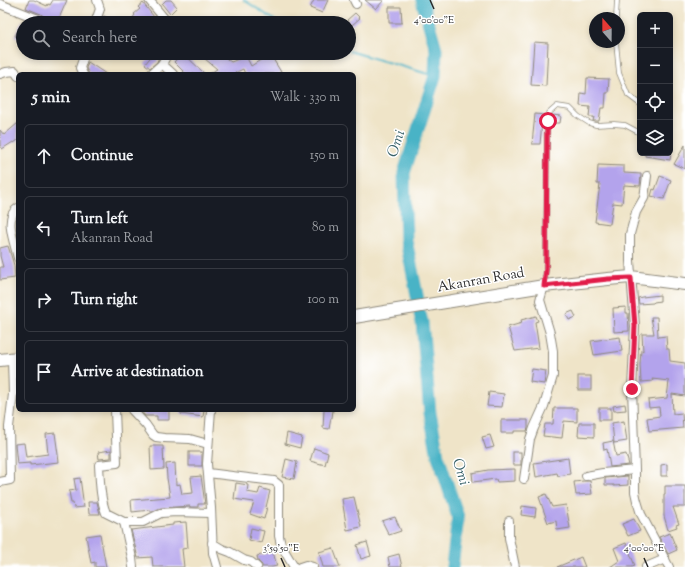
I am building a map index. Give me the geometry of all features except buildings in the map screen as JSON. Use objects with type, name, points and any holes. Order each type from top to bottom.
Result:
[{"type":"main road","name":"Akanran Road","points":[[356,317],[544,286],[608,279],[631,278],[685,282]]},
{"type":"main road","points":[[0,360],[15,358]]},
{"type":"street","points":[[97,0],[100,9],[98,16]]},
{"type":"street","points":[[148,0],[162,16]]},
{"type":"street","points":[[0,4],[28,16]]},
{"type":"street","points":[[82,72],[80,68],[83,60]]},
{"type":"street","points":[[154,72],[164,60]]},
{"type":"street","points":[[162,64],[171,72]]},
{"type":"street","points":[[0,74],[15,71],[16,73]]},
{"type":"street","points":[[647,176],[644,198],[636,212],[630,234],[630,261],[635,326],[632,389],[635,492],[641,514],[669,567]]},
{"type":"street","points":[[16,209],[10,218],[16,250]]},
{"type":"street","points":[[524,478],[530,439],[544,406],[553,376],[553,350],[550,333],[540,300],[544,286]]},
{"type":"street","points":[[0,482],[10,480],[9,427],[15,358]]},
{"type":"street","points":[[115,412],[117,463],[99,465],[100,486],[103,506],[106,513],[124,522],[143,522],[161,514],[176,512],[211,513]]},
{"type":"street","points":[[134,412],[156,437],[190,439],[208,444]]},
{"type":"street","points":[[210,412],[207,464],[212,543],[217,567]]},
{"type":"street","points":[[586,476],[630,469],[635,470]]},
{"type":"street","points":[[208,473],[274,481],[279,485],[279,536],[281,545],[294,567]]},
{"type":"street","points":[[124,522],[133,567]]},
{"type":"street","points":[[509,522],[508,538],[515,567]]},
{"type":"street","points":[[212,543],[244,560],[251,562],[257,567]]},
{"type":"street","points":[[646,567],[664,559]]},
{"type":"street","points":[[300,567],[306,565],[313,567]]},
{"type":"lane","points":[[616,12],[617,0]]},
{"type":"lane","points":[[617,48],[619,73],[628,95],[637,102]]},
{"type":"lane","points":[[544,286],[546,270],[547,132],[549,113],[557,106],[570,108],[578,116],[589,123],[596,125],[625,125],[637,131]]},
{"type":"waterway","points":[[244,0],[268,16]]},
{"type":"waterway","name":"Omi","points":[[418,300],[406,240],[404,173],[435,76],[436,49],[422,0]]},
{"type":"waterway","points":[[356,53],[435,76]]},
{"type":"waterway","name":"Omi","points":[[420,314],[430,413],[438,456],[458,517],[452,567]]},
{"type":"route","points":[[548,121],[546,270],[544,286],[631,278],[635,326],[632,389]]}]
